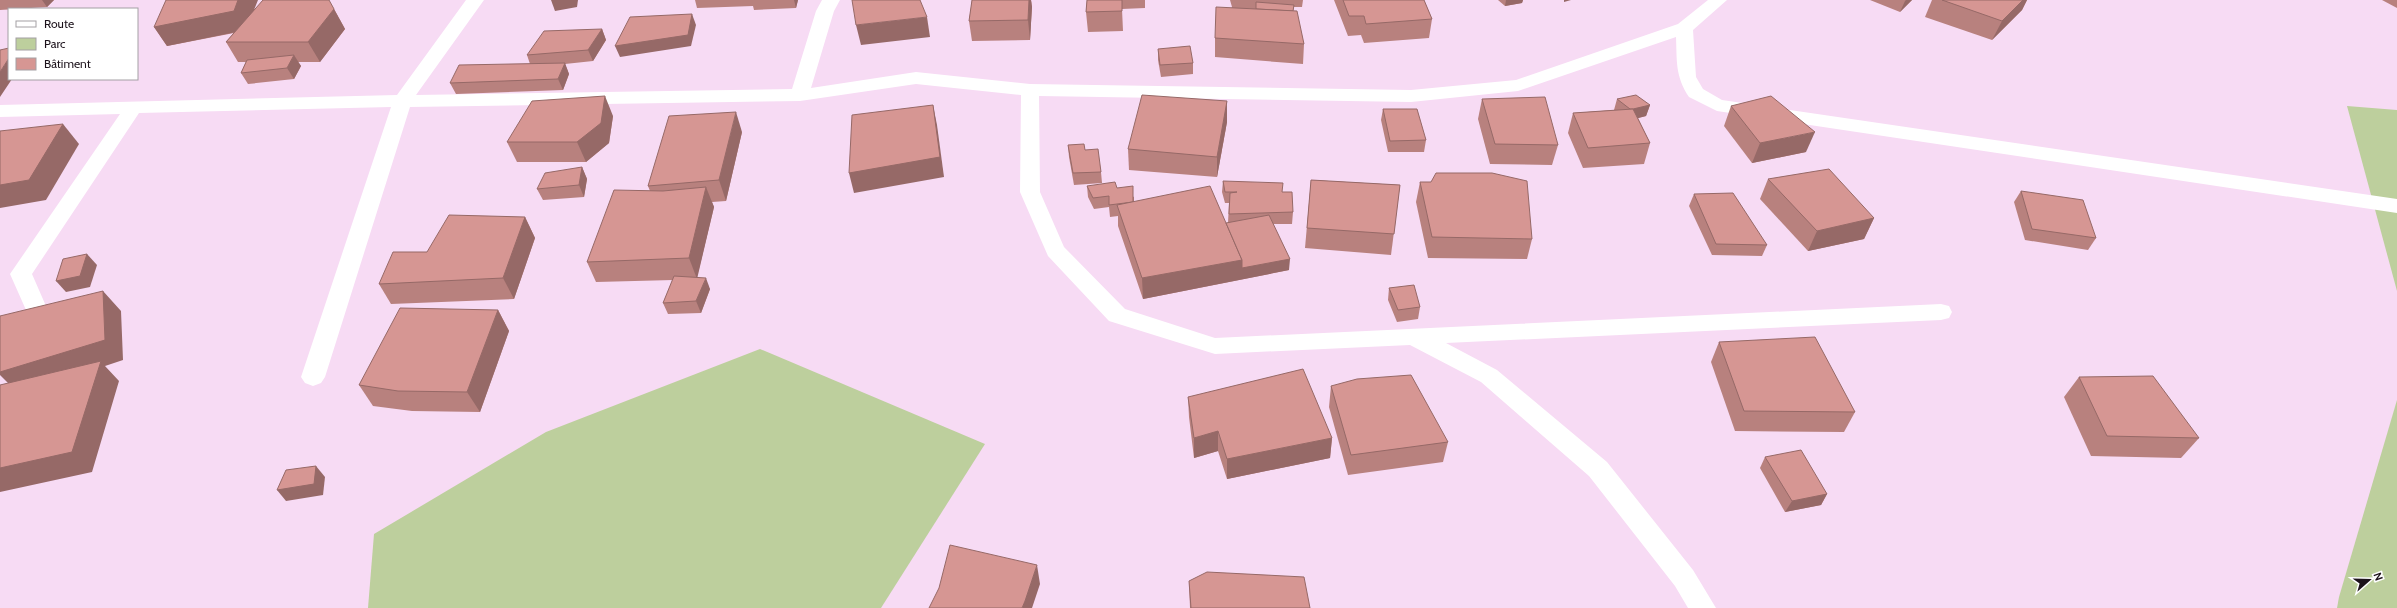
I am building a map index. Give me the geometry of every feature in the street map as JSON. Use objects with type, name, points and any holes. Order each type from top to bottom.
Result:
[{"type":"street","points":[[313,377],[402,100],[475,0]]},
{"type":"street","points":[[800,95],[825,11],[831,0]]},
{"type":"street","points":[[0,111],[402,100],[800,95],[916,78],[1030,90],[1411,96],[1518,85],[1684,28],[1718,0]]},
{"type":"street","points":[[1684,28],[1687,77],[1696,93],[1717,105],[2397,206]]},
{"type":"street","points":[[1030,90],[1030,192],[1055,251],[1117,315],[1215,346],[1941,312]]},
{"type":"street","points":[[38,313],[21,274],[134,107]]},
{"type":"street","points":[[1413,337],[1489,376],[1598,469],[1684,578],[1703,608]]},
{"type":"green space","points":[[2347,106],[2397,110],[2397,291]]},
{"type":"green space","points":[[760,349],[985,444],[881,608],[368,608],[374,534],[546,432]]},
{"type":"green space","points":[[2397,400],[2397,608],[2337,608],[2339,597]]},
{"type":"building","points":[[166,0],[238,0],[234,11],[154,27]]},
{"type":"building","points":[[263,0],[329,0],[334,9],[308,42],[226,42]]},
{"type":"building","points":[[852,0],[920,0],[927,17],[856,25]]},
{"type":"building","points":[[972,0],[1029,0],[1028,20],[969,21]]},
{"type":"building","points":[[1087,0],[1122,0],[1122,11],[1086,12]]},
{"type":"building","points":[[1343,0],[1424,0],[1432,19],[1366,24],[1364,16],[1349,16]]},
{"type":"building","points":[[1942,0],[2023,0],[2002,21]]},
{"type":"building","points":[[1256,2],[1294,5],[1293,11],[1256,9]]},
{"type":"building","points":[[1216,7],[1297,11],[1304,44],[1215,38]]},
{"type":"building","points":[[692,14],[688,35],[615,46],[630,17]]},
{"type":"building","points":[[602,29],[588,50],[527,55],[544,31]]},
{"type":"building","points":[[1190,46],[1193,63],[1160,65],[1158,49]]},
{"type":"building","points":[[8,48],[8,60],[0,72],[0,50]]},
{"type":"building","points":[[294,55],[287,68],[241,73],[247,60]]},
{"type":"building","points":[[565,63],[558,79],[450,83],[459,65]]},
{"type":"building","points":[[1142,95],[1227,101],[1217,157],[1128,149]]},
{"type":"building","points":[[1636,95],[1650,105],[1630,109],[1617,99]]},
{"type":"building","points":[[605,96],[601,123],[577,142],[507,142],[532,101]]},
{"type":"building","points":[[1771,96],[1815,132],[1760,143],[1731,106]]},
{"type":"building","points":[[1545,97],[1558,145],[1495,144],[1482,99]]},
{"type":"building","points":[[933,105],[940,157],[849,173],[852,115]]},
{"type":"building","points":[[1383,109],[1417,109],[1426,140],[1390,141]]},
{"type":"building","points":[[1633,109],[1650,143],[1588,148],[1573,113]]},
{"type":"building","points":[[736,112],[719,180],[648,186],[669,116]]},
{"type":"building","points":[[63,124],[29,180],[0,185],[0,131]]},
{"type":"building","points":[[1084,144],[1085,150],[1098,149],[1101,172],[1073,173],[1068,145]]},
{"type":"building","points":[[582,167],[579,185],[537,189],[545,173]]},
{"type":"building","points":[[1829,169],[1874,218],[1817,231],[1768,179]]},
{"type":"building","points":[[1436,173],[1492,173],[1527,181],[1532,239],[1432,237],[1420,182],[1431,182]]},
{"type":"building","points":[[1311,180],[1400,185],[1394,234],[1307,228]]},
{"type":"building","points":[[1223,181],[1283,183],[1282,192],[1292,192],[1293,212],[1229,214],[1230,193],[1237,192],[1225,192]]},
{"type":"building","points":[[1115,182],[1117,188],[1133,186],[1133,202],[1109,205],[1109,196],[1093,198],[1087,186]]},
{"type":"building","points":[[1210,186],[1242,260],[1142,278],[1117,205]]},
{"type":"building","points":[[706,187],[689,258],[587,262],[614,190],[663,191]]},
{"type":"building","points":[[2021,191],[2083,200],[2096,238],[2032,229]]},
{"type":"building","points":[[1733,193],[1767,245],[1716,244],[1694,194]]},
{"type":"building","points":[[449,215],[525,217],[503,278],[379,284],[393,252],[427,252]]},
{"type":"building","points":[[1269,215],[1290,259],[1242,268],[1242,260],[1226,223]]},
{"type":"building","points":[[87,254],[80,276],[56,281],[63,259]]},
{"type":"building","points":[[674,276],[706,278],[696,301],[663,303]]},
{"type":"building","points":[[1414,285],[1420,307],[1398,310],[1389,288]]},
{"type":"building","points":[[103,291],[105,340],[0,372],[0,316]]},
{"type":"building","points":[[400,308],[498,310],[467,392],[398,391],[359,385]]},
{"type":"building","points":[[1815,337],[1855,412],[1744,411],[1719,342]]},
{"type":"building","points":[[101,361],[72,452],[0,468],[0,385]]},
{"type":"building","points":[[1303,369],[1332,438],[1227,459],[1218,431],[1194,438],[1188,397]]},
{"type":"building","points":[[1411,375],[1448,442],[1351,455],[1331,386],[1357,379]]},
{"type":"building","points":[[2153,376],[2199,438],[2107,436],[2079,377]]},
{"type":"building","points":[[1801,450],[1827,494],[1792,501],[1765,457]]},
{"type":"building","points":[[316,466],[314,484],[277,490],[286,470]]},
{"type":"building","points":[[950,545],[1037,565],[1022,608],[929,608],[939,588]]},
{"type":"building","points":[[1207,572],[1304,577],[1310,608],[1191,608],[1189,581]]}]
